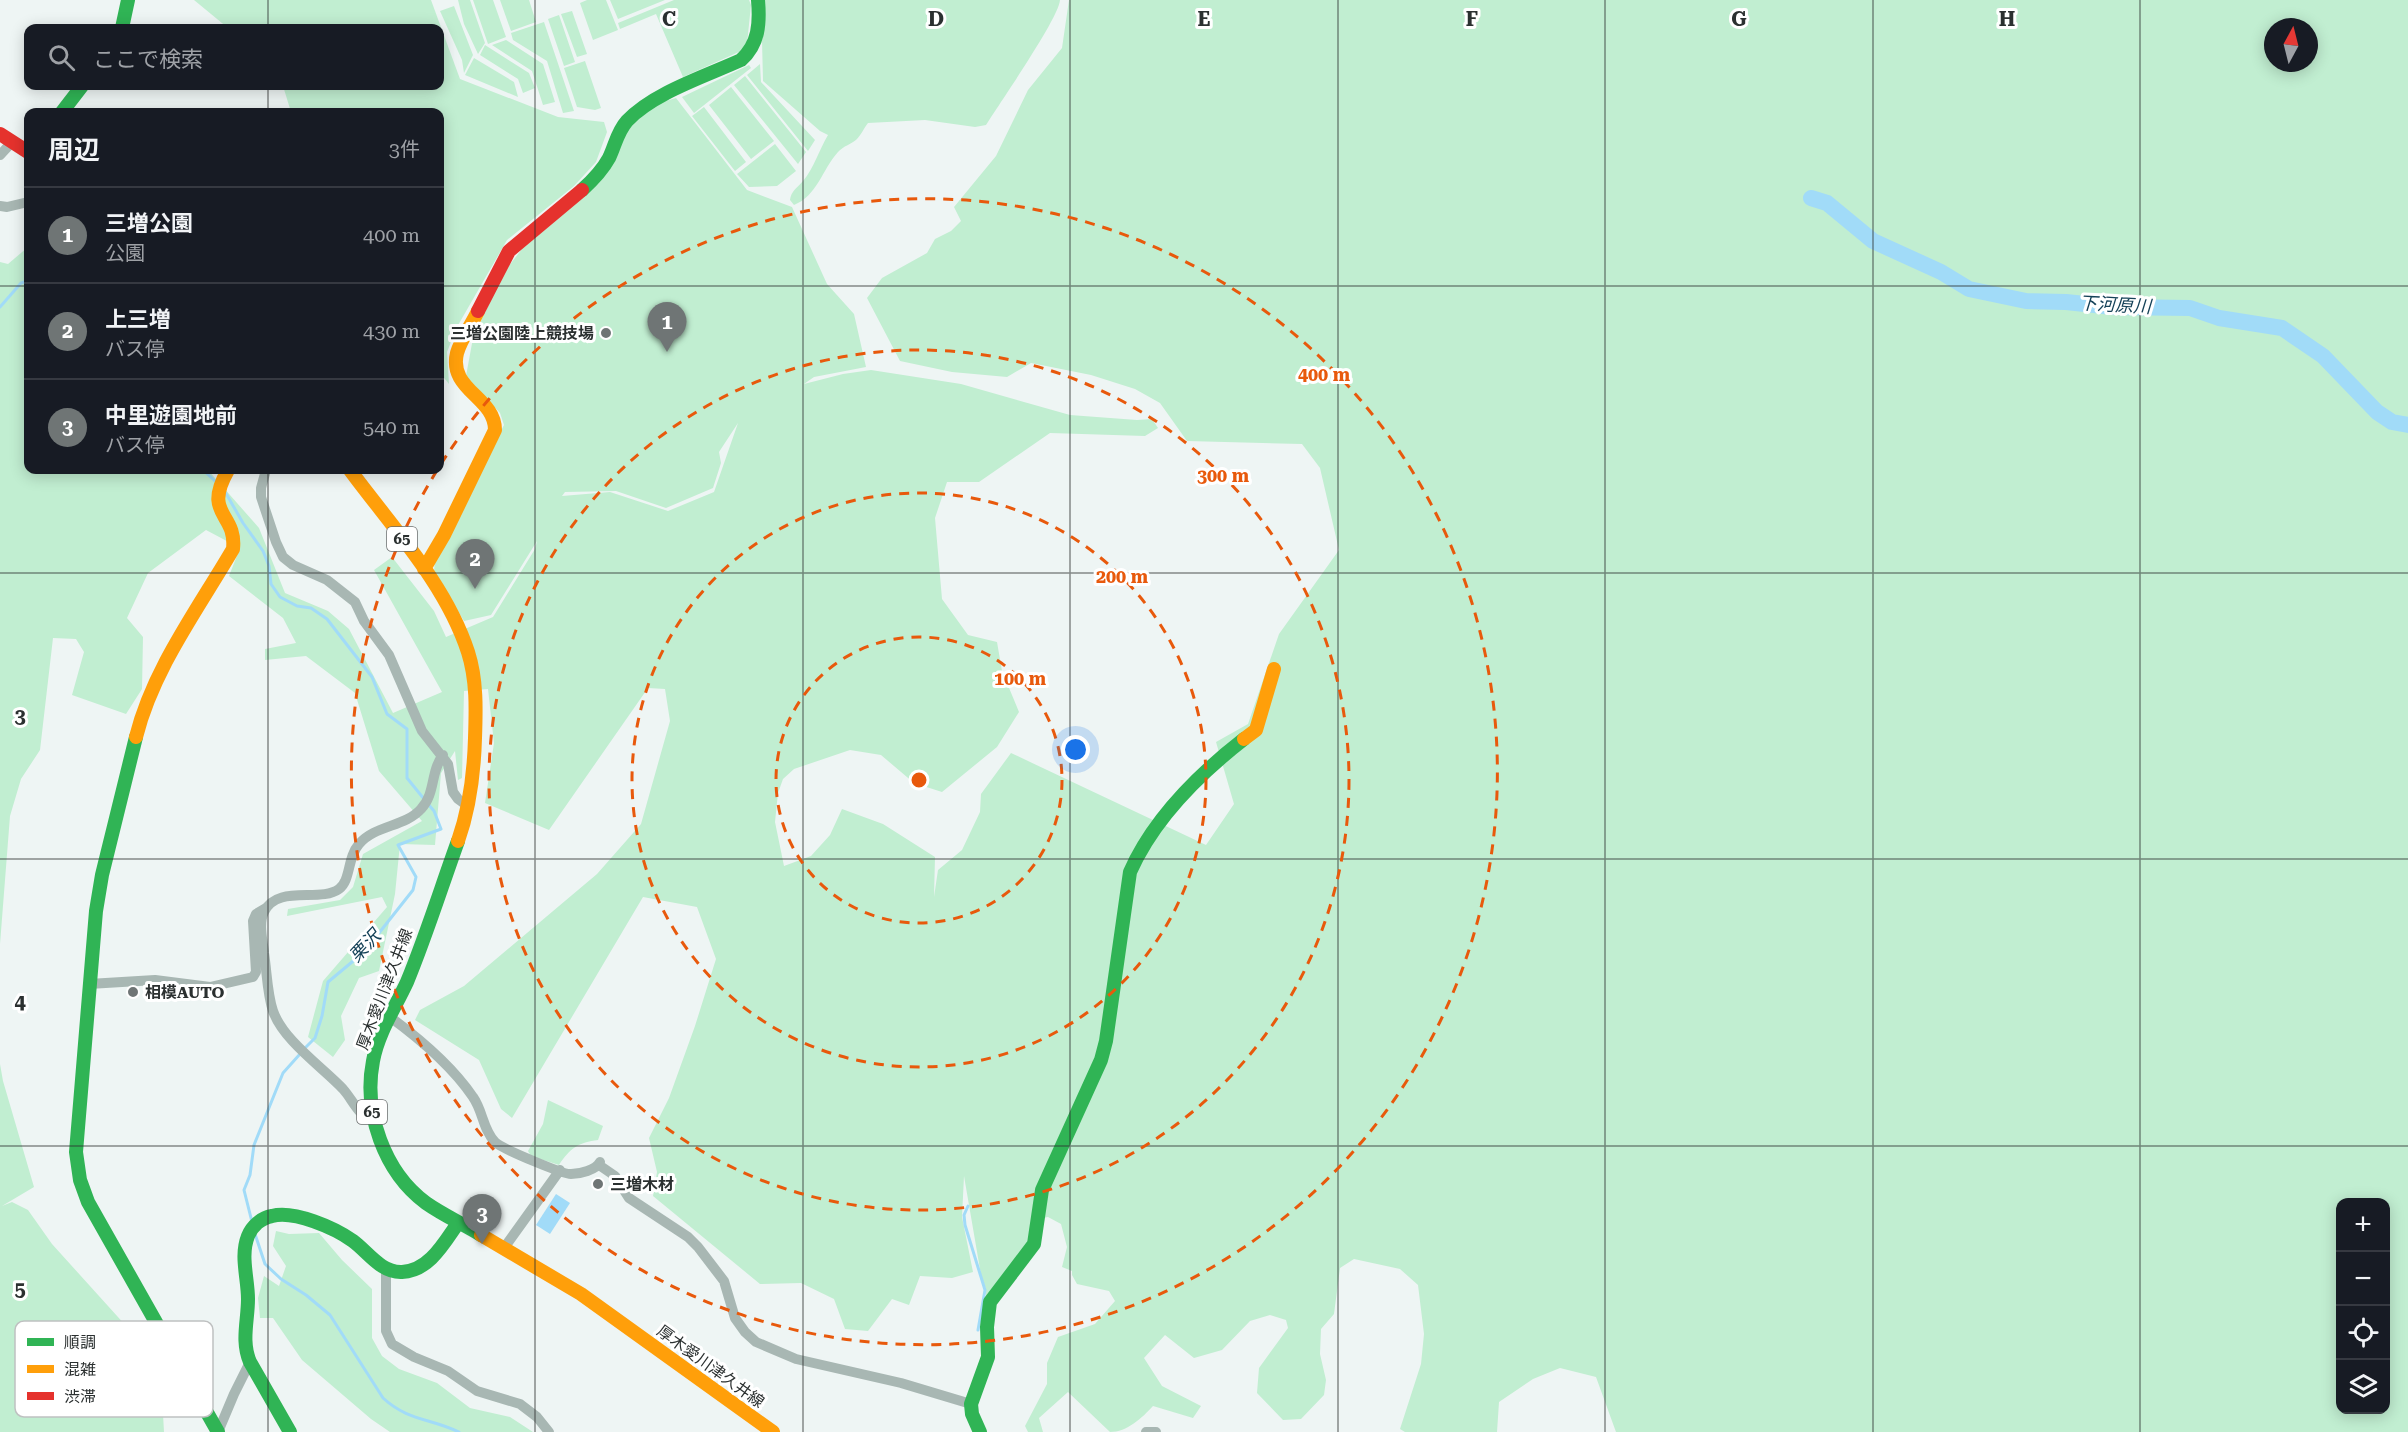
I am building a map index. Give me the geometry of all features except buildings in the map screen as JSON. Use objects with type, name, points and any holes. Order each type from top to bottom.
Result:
[{"type":"street","points":[[123,24],[128,0]]},
{"type":"street","points":[[424,569],[444,535],[495,430],[493,417],[459,380],[456,361],[457,352],[503,260],[516,244],[596,178],[609,158],[619,132],[639,111],[660,97],[741,60],[750,53],[755,44],[758,0]]},
{"type":"street","points":[[65,108],[79,90]]},
{"type":"street","points":[[0,155],[6,138],[24,149]]},
{"type":"street","points":[[0,206],[7,207],[24,203]]},
{"type":"street","points":[[156,1321],[82,1190],[76,1152],[94,923],[102,875],[143,711],[164,668],[235,543],[233,533],[218,506],[218,488],[226,474]]},
{"type":"street","points":[[265,474],[261,497],[280,552],[287,561],[327,580],[356,602],[364,621],[389,656],[422,731],[442,755],[451,771],[453,792],[458,800],[468,807]]},
{"type":"street","name":"厚木愛川津久井線","points":[[353,474],[424,569],[456,618],[469,654],[473,676],[476,753],[468,807],[411,970],[376,1050],[371,1072],[373,1120],[384,1151],[403,1181],[426,1203],[604,1310],[773,1432]]},
{"type":"street","points":[[980,1432],[972,1414],[971,1404],[988,1357],[987,1327],[990,1302],[1034,1244],[1042,1190],[1101,1060],[1106,1041],[1130,872],[1138,854],[1170,810],[1218,759],[1256,730],[1274,669]]},
{"type":"street","points":[[89,984],[155,980],[210,987],[253,977],[256,972],[253,921],[256,914],[284,897],[338,890],[345,882],[351,856],[363,839],[414,816],[423,808],[430,796],[435,769],[442,755]]},
{"type":"street","points":[[267,908],[262,916],[262,927],[271,1004],[279,1024],[342,1089],[363,1118],[373,1120]]},
{"type":"street","points":[[390,1017],[422,1042],[467,1089],[480,1108],[486,1129],[496,1143],[518,1155],[569,1175],[599,1163],[615,1176],[629,1198],[687,1237],[698,1247],[721,1277],[735,1318],[756,1342],[796,1359],[901,1383],[971,1404]]},
{"type":"street","points":[[504,1248],[560,1170]]},
{"type":"street","points":[[290,1432],[250,1362],[245,1347],[248,1299],[245,1254],[253,1228],[262,1219],[276,1215],[329,1228],[351,1240],[386,1268],[405,1271],[430,1260],[439,1252],[458,1223]]},
{"type":"street","points":[[386,1268],[386,1331],[392,1344],[414,1357],[448,1371],[477,1391],[520,1404],[537,1417],[549,1432]]},
{"type":"street","points":[[218,1432],[250,1362]]},
{"type":"street","points":[[210,1417],[218,1432]]},
{"type":"street","points":[[1146,1432],[1156,1432]]},
{"type":"green space","points":[[194,0],[431,0],[440,24],[223,24]]},
{"type":"green space","points":[[458,0],[470,0],[485,43],[478,54],[464,24]]},
{"type":"green space","points":[[473,0],[493,0],[506,37],[488,44]]},
{"type":"green space","points":[[500,0],[529,0],[536,22],[511,31]]},
{"type":"green space","points":[[587,0],[606,0],[618,30],[593,40],[580,3]]},
{"type":"green space","points":[[610,0],[665,0],[618,19]]},
{"type":"green space","points":[[674,0],[749,0],[751,5],[747,44],[741,51],[683,77],[656,14],[620,29],[618,23]]},
{"type":"green space","points":[[761,0],[1060,0],[1040,42],[986,125],[975,127],[925,120],[868,123],[857,139],[842,148],[832,159],[814,189],[802,201],[794,205],[790,200],[792,194],[810,170],[828,135],[820,131],[763,81]]},
{"type":"green space","points":[[1069,0],[2408,0],[2408,1432],[1616,1432],[1596,1377],[1560,1368],[1533,1379],[1499,1402],[1497,1432],[1405,1432],[1400,1429],[1421,1364],[1424,1334],[1418,1285],[1400,1269],[1354,1259],[1340,1268],[1334,1314],[1321,1329],[1320,1354],[1326,1380],[1324,1395],[1301,1419],[1283,1420],[1257,1393],[1259,1368],[1288,1328],[1286,1320],[1270,1315],[1250,1321],[1222,1350],[1194,1358],[1165,1335],[1144,1358],[1162,1386],[1201,1406],[1193,1418],[1153,1406],[1128,1427],[1110,1432],[1068,1392],[1039,1418],[1043,1432],[1028,1432],[1025,1426],[1047,1384],[1047,1363],[1058,1337],[1095,1324],[1115,1301],[1109,1291],[1077,1284],[1072,1271],[1062,1267],[1067,1247],[1061,1224],[1048,1217],[1034,1220],[1027,1248],[986,1299],[964,1176],[962,1217],[973,1272],[952,1278],[920,1276],[909,1305],[892,1299],[868,1331],[845,1329],[834,1299],[801,1283],[760,1284],[653,1196],[657,1172],[649,1138],[669,1098],[716,959],[697,907],[643,897],[512,1118],[501,1109],[479,1060],[415,1020],[420,1010],[464,986],[597,874],[641,824],[670,721],[665,689],[648,688],[549,830],[485,803],[494,743],[488,689],[464,691],[462,778],[458,780],[455,751],[441,773],[435,845],[400,844],[395,894],[379,971],[359,978],[341,1016],[345,1040],[333,1057],[308,1037],[323,981],[387,907],[382,897],[287,916],[288,909],[340,900],[353,887],[363,854],[422,821],[379,771],[355,693],[306,656],[265,660],[265,649],[296,643],[283,618],[229,576],[240,548],[206,530],[148,573],[127,618],[143,637],[142,689],[126,714],[72,695],[84,652],[76,639],[53,638],[40,750],[21,779],[10,816],[0,944],[0,262],[8,264],[24,250],[24,474],[212,474],[259,528],[285,593],[328,611],[349,629],[393,713],[442,692],[374,570],[392,557],[434,611],[446,637],[493,617],[535,549],[537,541],[491,615],[464,621],[434,572],[435,558],[504,425],[500,413],[466,376],[473,338],[504,272],[522,249],[586,195],[626,132],[655,104],[676,98],[747,190],[792,207],[827,284],[854,314],[866,367],[814,377],[804,384],[843,374],[871,370],[961,384],[1070,415],[1152,419],[1158,428],[1145,436],[1050,433],[979,482],[947,482],[935,518],[942,599],[968,635],[997,642],[1002,671],[1019,712],[997,747],[942,792],[914,783],[881,755],[850,750],[794,769],[783,779],[778,793],[775,822],[784,866],[811,856],[830,835],[842,809],[883,824],[935,857],[934,897],[938,870],[962,850],[980,812],[981,794],[1011,753],[1206,845],[1234,804],[1216,742],[1248,724],[1279,634],[1339,550],[1320,468],[1302,444],[1187,441],[1160,403],[1135,389],[1091,375],[1031,363],[1007,377],[952,372],[900,361],[867,298],[882,278],[927,253],[935,239],[951,231],[961,221],[954,207],[996,156],[1028,90],[1062,48]],"holes":[[[738,423],[714,492],[668,511],[610,492],[562,496],[565,492],[616,491],[666,508],[713,488],[721,463],[719,452]]]},
{"type":"green space","points":[[454,6],[473,55],[464,73],[462,60],[440,11]]},
{"type":"green space","points":[[572,11],[587,54],[577,57],[561,14]]},
{"type":"green space","points":[[559,15],[575,62],[564,66],[548,19]]},
{"type":"green space","points":[[544,22],[574,111],[563,113],[547,61],[513,40],[511,33]]},
{"type":"green space","points":[[444,35],[460,79],[558,117],[604,122],[607,132],[596,162],[574,186],[507,240],[457,327],[447,352],[449,384],[444,378],[444,108],[290,108],[284,90],[444,90]]},
{"type":"green space","points":[[506,40],[543,64],[555,102],[543,105],[532,71],[492,45]]},
{"type":"green space","points":[[485,45],[529,73],[535,88],[523,93],[518,79],[480,55]]},
{"type":"green space","points":[[474,58],[514,82],[518,97],[465,75]]},
{"type":"green space","points":[[585,61],[601,108],[595,110],[577,107],[564,68]]},
{"type":"green space","points":[[760,64],[761,82],[815,140],[808,151],[747,75]]},
{"type":"green space","points":[[749,65],[751,68],[694,113],[682,97]]},
{"type":"green space","points":[[745,76],[806,152],[798,164],[734,85]]},
{"type":"green space","points":[[731,87],[774,141],[751,159],[709,105]]},
{"type":"green space","points":[[704,107],[746,162],[735,171],[692,116]]},
{"type":"green space","points":[[775,144],[796,171],[777,186],[749,187],[737,174]]},
{"type":"green space","points":[[0,1064],[34,1187],[2,1206],[12,1202],[28,1210],[52,1244],[122,1321],[15,1321],[15,1417],[163,1417],[164,1432],[0,1432]]},
{"type":"green space","points":[[548,1100],[603,1126],[598,1140],[585,1142],[575,1147],[559,1165],[531,1156],[528,1151],[543,1124]]},
{"type":"green space","points":[[276,1231],[289,1234],[319,1233],[342,1260],[372,1289],[372,1338],[382,1356],[399,1369],[437,1383],[470,1408],[510,1417],[533,1432],[390,1432],[371,1419],[302,1360],[273,1318],[260,1318],[258,1298],[264,1276],[279,1286],[286,1266],[273,1246]]},
{"type":"water","points":[[556,1194],[570,1203],[550,1234],[536,1225]]},
{"type":"waterway","name":"下河原川","points":[[1811,198],[1827,203],[1873,241],[1941,272],[1969,289],[2026,301],[2113,307],[2190,308],[2219,318],[2282,328],[2323,356],[2377,412],[2392,422],[2408,425]]},
{"type":"waterway","name":"栗沢","points":[[0,307],[24,282]]},
{"type":"waterway","name":"栗沢","points":[[207,474],[215,481]]},
{"type":"waterway","name":"栗沢","points":[[224,490],[263,551],[269,566],[271,584],[280,597],[297,606],[311,608],[327,619],[372,677],[387,714],[407,729],[407,778],[424,799]]},
{"type":"waterway","name":"栗沢","points":[[304,1049],[315,1038],[322,1016],[328,982],[364,952],[413,890],[416,877],[398,845],[441,829],[434,811],[428,804]]},
{"type":"waterway","name":"栗沢","points":[[252,1222],[244,1190],[250,1175],[254,1145],[283,1073],[300,1054]]},
{"type":"waterway","points":[[968,1206],[964,1215],[965,1225],[985,1290],[978,1330]]},
{"type":"waterway","name":"栗沢","points":[[255,1234],[265,1264],[281,1279],[306,1295],[330,1315],[383,1398],[401,1411],[459,1432]]},
{"type":"traffic: fast","points":[[123,24],[128,0]]},
{"type":"traffic: fast","points":[[582,190],[603,167],[621,130],[638,111],[665,94],[741,60],[747,54],[757,33],[758,0]]},
{"type":"traffic: fast","points":[[65,108],[79,90]]},
{"type":"traffic: fast","points":[[136,737],[102,875],[96,911],[76,1152],[80,1180],[88,1202],[155,1321]]},
{"type":"traffic: fast","points":[[980,1432],[972,1414],[971,1404],[988,1357],[987,1327],[990,1302],[1034,1244],[1042,1190],[1101,1060],[1106,1041],[1130,872],[1164,816],[1210,767],[1244,739]]},
{"type":"traffic: fast","points":[[458,841],[414,965],[375,1051],[371,1100],[380,1140],[388,1158],[411,1190],[439,1212],[481,1235]]},
{"type":"traffic: fast","points":[[290,1432],[247,1354],[245,1339],[248,1299],[245,1251],[252,1229],[257,1223],[272,1216],[291,1216],[314,1221],[353,1241],[381,1266],[402,1272],[420,1267],[435,1255],[458,1223]]},
{"type":"traffic: fast","points":[[210,1417],[218,1432]]},
{"type":"traffic: slow","points":[[424,569],[444,535],[495,430],[488,409],[465,385],[456,366],[457,353],[478,311]]},
{"type":"traffic: slow","points":[[136,737],[153,687],[165,663],[233,549],[233,537],[222,513],[218,497],[226,474]]},
{"type":"traffic: slow","points":[[353,474],[432,580],[446,603],[468,652],[473,673],[476,717],[472,777],[458,841]]},
{"type":"traffic: slow","points":[[1244,739],[1256,730],[1274,669]]},
{"type":"traffic: slow","points":[[481,1235],[581,1294],[773,1432]]},
{"type":"traffic: jam","points":[[0,134],[24,149]]},
{"type":"traffic: jam","points":[[478,311],[509,251],[582,190]]},
{"type":"place","name":"三増公園陸上競技場","points":[[606,333]]},
{"type":"place","name":"三増公園","points":[[667,352]]},
{"type":"place","name":"上三増","points":[[475,589]]},
{"type":"place","name":"相模AUTO","points":[[133,992]]},
{"type":"place","name":"三増木材","points":[[598,1184]]},
{"type":"place","name":"中里遊園地前","points":[[482,1244]]}]
